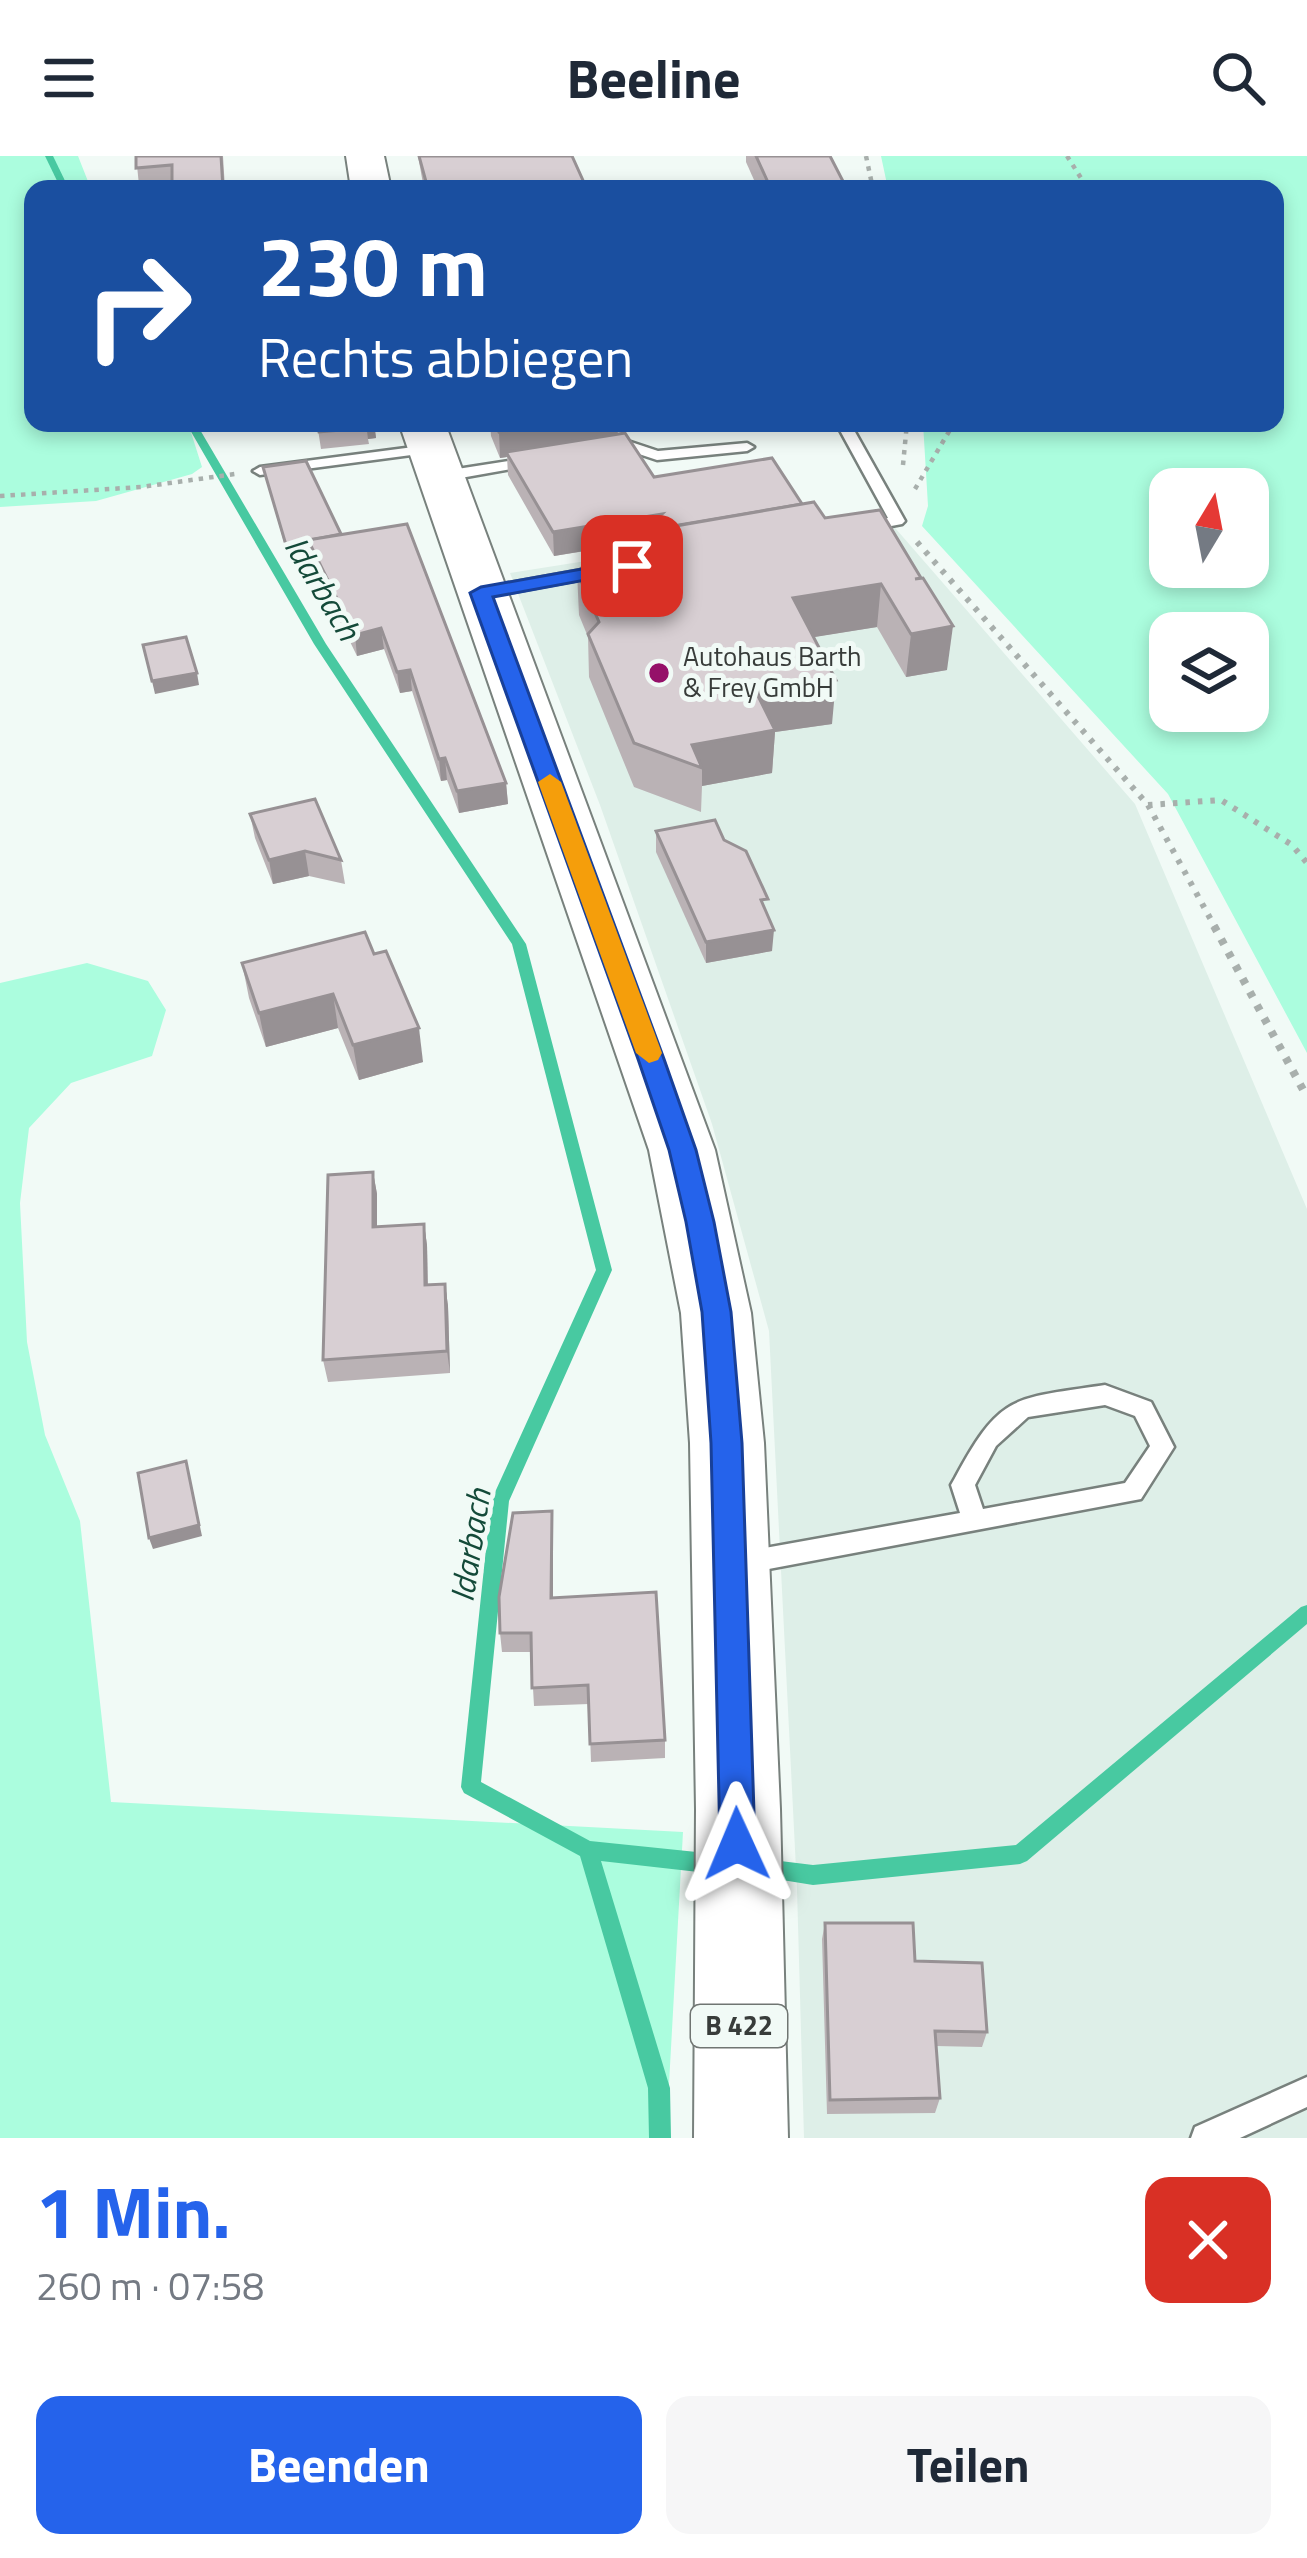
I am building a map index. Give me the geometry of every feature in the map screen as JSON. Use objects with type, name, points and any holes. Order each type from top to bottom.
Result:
[{"type":"main road","name":"B 422","points":[[430,450],[682,1150],[716,1312],[738,1809],[741,2138]]},
{"type":"lane","points":[[829,532],[897,521],[848,432]]},
{"type":"lane","points":[[588,453],[631,446],[657,456],[747,447]]},
{"type":"lane","points":[[260,471],[430,450],[545,460]]},
{"type":"lane","points":[[481,593],[628,567]]},
{"type":"lane","points":[[730,1565],[975,1521],[1132,1492],[1162,1447],[1143,1409],[1105,1395],[1022,1408],[988,1438],[963,1485],[975,1521]]},
{"type":"lane","points":[[1206,2138],[1307,2092]]},
{"type":"path","points":[[948,432],[897,521],[1148,805],[1307,1096]]},
{"type":"path","points":[[0,496],[141,487],[260,471]]},
{"type":"path","points":[[1148,805],[1221,800],[1292,845],[1307,863]]},
{"type":"shaded area","points":[[883,514],[1135,804],[1307,1209],[1307,2138],[804,2138],[797,1889],[769,1331],[712,1124],[600,805],[510,573]]},
{"type":"green space","points":[[0,156],[78,156],[87,180],[24,180],[24,432],[191,432],[202,467],[192,474],[96,501],[0,507]]},
{"type":"green space","points":[[881,156],[1307,156],[1307,1053],[1168,794],[922,526],[928,506],[924,432],[1284,432],[1284,180],[886,180]]},
{"type":"green space","points":[[87,963],[148,981],[166,1010],[152,1056],[71,1083],[29,1128],[20,1203],[27,1342],[45,1435],[80,1521],[111,1802],[683,1832],[666,2138],[0,2138],[0,983]]},
{"type":"building","points":[[136,156],[221,156],[222,180],[172,180],[172,165],[136,168]]},
{"type":"building","points":[[419,156],[572,156],[583,180],[426,180]]},
{"type":"building","points":[[756,156],[830,156],[842,180],[767,180]]},
{"type":"building","points":[[625,433],[654,477],[772,458],[802,504],[644,531],[662,514],[553,532],[506,452]]},
{"type":"building","points":[[306,461],[341,534],[286,545],[263,467]]},
{"type":"building","points":[[814,502],[825,518],[880,510],[921,578],[915,579],[923,578],[953,626],[911,634],[881,584],[793,598],[836,680],[756,692],[775,730],[692,745],[702,768],[634,743],[588,634],[599,622],[577,572],[618,536]]},
{"type":"building","points":[[407,524],[506,783],[457,791],[445,758],[439,759],[410,670],[397,672],[381,628],[355,635],[308,540]]},
{"type":"building","points":[[186,637],[197,673],[152,681],[143,645]]},
{"type":"building","points":[[315,799],[341,860],[305,851],[269,860],[250,814]]},
{"type":"building","points":[[715,820],[724,840],[746,851],[768,899],[761,900],[774,930],[706,942],[656,831]]},
{"type":"building","points":[[365,932],[374,954],[386,951],[419,1028],[353,1045],[333,994],[259,1013],[242,963]]},
{"type":"building","points":[[373,1172],[373,1227],[424,1224],[425,1285],[445,1284],[447,1351],[323,1360],[328,1175]]},
{"type":"building","points":[[186,1461],[199,1525],[149,1538],[138,1473]]},
{"type":"building","points":[[552,1511],[551,1598],[656,1592],[665,1740],[590,1744],[588,1685],[532,1688],[531,1633],[500,1633],[499,1597],[513,1513]]},
{"type":"building","points":[[825,1923],[913,1923],[915,1961],[982,1963],[987,2032],[935,2031],[940,2098],[830,2100]]},
{"type":"waterway","name":"Idarbach","points":[[49,156],[61,180]]},
{"type":"waterway","name":"Idarbach","points":[[196,432],[320,644],[519,944],[604,1270],[500,1501],[471,1787],[588,1850]]},
{"type":"waterway","name":"Idarbach","points":[[764,1869],[813,1875],[1020,1854],[1307,1613]]},
{"type":"waterway","name":"Idarbach","points":[[588,1850],[716,1864]]},
{"type":"waterway","points":[[588,1850],[659,2088],[660,2138]]},
{"type":"slow traffic","points":[[550,782],[649,1053]]},
{"type":"place","name":"Autohaus Barth & Frey GmbH","points":[[659,673]]},
{"type":"route","points":[[632,566],[481,593],[651,1059],[700,1222],[716,1312],[727,1443],[737,1844]]}]
